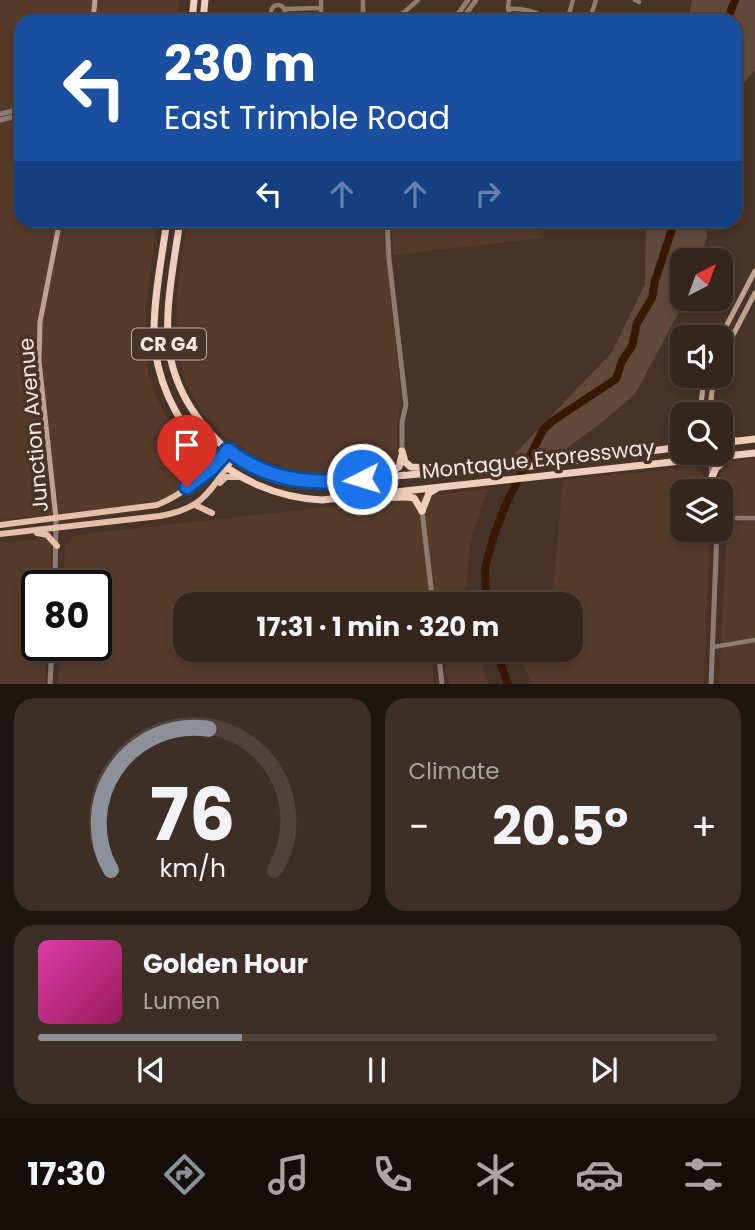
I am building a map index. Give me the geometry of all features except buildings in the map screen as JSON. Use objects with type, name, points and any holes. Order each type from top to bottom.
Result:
[{"type":"highway","name":"Montague Expressway","points":[[166,228],[154,334],[159,371],[168,397],[182,423],[218,463],[267,490],[294,498],[322,500],[554,476],[670,460]]},
{"type":"highway","name":"Montague Expressway","points":[[179,228],[169,317],[170,354],[179,385],[190,406],[208,430],[235,456],[259,470],[299,481],[335,482],[501,469],[670,448]]},
{"type":"highway","points":[[182,423],[185,435],[201,455],[202,461],[187,487]]},
{"type":"highway","points":[[735,441],[755,439]]},
{"type":"highway","points":[[402,451],[405,462],[411,467],[464,470]]},
{"type":"highway","points":[[379,477],[399,467],[402,451]]},
{"type":"highway","name":"Montague Expressway","points":[[733,456],[755,453]]},
{"type":"highway","points":[[712,477],[718,465]]},
{"type":"highway","points":[[422,511],[429,494],[441,486]]},
{"type":"highway","points":[[364,496],[384,499],[408,497],[415,500],[422,511]]},
{"type":"main road","name":"Junction Avenue","points":[[57,518],[39,361],[40,322],[58,228]]},
{"type":"main road","points":[[727,325],[755,271]]},
{"type":"main road","points":[[733,335],[755,293]]},
{"type":"main road","points":[[0,525],[150,507],[165,502],[187,487],[218,463],[228,450]]},
{"type":"main road","points":[[216,486],[235,456]]},
{"type":"main road","points":[[4,534],[171,514],[195,505],[226,477],[240,477]]},
{"type":"main road","points":[[195,505],[212,513],[209,494]]},
{"type":"main road","points":[[4,534],[45,533],[57,546]]},
{"type":"street","points":[[274,3],[281,6],[284,12],[321,11],[321,0]]},
{"type":"street","points":[[402,14],[418,0]]},
{"type":"street","points":[[507,1],[510,14]]},
{"type":"street","points":[[508,9],[536,14]]},
{"type":"street","points":[[0,120],[14,112]]},
{"type":"street","points":[[0,114],[14,115]]},
{"type":"street","points":[[387,228],[406,405],[402,422],[402,451]]},
{"type":"street","points":[[711,465],[712,477]]},
{"type":"street","points":[[422,511],[432,592]]},
{"type":"street","name":"Junction Avenue","points":[[56,570],[57,518]]},
{"type":"street","points":[[733,518],[755,518]]},
{"type":"street","points":[[711,684],[717,542]]},
{"type":"street","points":[[713,647],[755,640]]},
{"type":"street","points":[[50,684],[51,661]]},
{"type":"street","points":[[439,662],[442,684]]},
{"type":"shaded area","points":[[0,0],[179,0],[178,14],[14,14],[14,228],[156,228],[146,306],[145,347],[149,376],[176,434],[198,459],[197,471],[170,496],[145,505],[0,520]]},
{"type":"shaded area","points":[[692,0],[755,0],[755,70],[742,85],[742,14],[689,14]]},
{"type":"shaded area","points":[[186,228],[384,228],[401,400],[396,467],[314,474],[288,469],[255,456],[225,436],[205,416],[187,386],[176,346],[177,294]]},
{"type":"shaded area","points":[[391,228],[543,228],[544,238],[394,255]]},
{"type":"shaded area","points":[[646,228],[706,228],[707,237],[703,248],[670,248],[670,312],[679,312],[635,394],[555,457],[506,463],[612,352],[645,284]]},
{"type":"shaded area","points":[[755,459],[755,684],[719,684],[726,542],[733,542],[733,479],[721,479],[720,473],[728,465],[733,465],[733,462]]},
{"type":"shaded area","points":[[694,467],[704,475],[704,479],[670,479],[670,542],[710,542],[704,684],[532,684],[523,662],[583,662],[583,592],[553,592],[563,480]]},
{"type":"shaded area","points":[[488,489],[470,542],[466,592],[173,592],[173,662],[431,662],[434,684],[58,684],[59,661],[112,661],[112,570],[64,570],[65,546],[75,535]]},
{"type":"shaded area","points":[[52,537],[51,570],[21,570],[21,661],[46,661],[45,684],[0,684],[0,543]]},
{"type":"shaded area","points":[[446,662],[481,662],[488,684],[449,684]]},
{"type":"waterway","points":[[730,14],[735,0]]},
{"type":"waterway","points":[[486,592],[485,568],[494,535],[506,504],[543,430],[616,379],[622,361],[632,346],[637,323],[652,298],[672,228]]},
{"type":"waterway","points":[[500,662],[508,684]]},
{"type":"route","points":[[187,487],[218,463],[228,450],[259,470],[282,478],[316,482],[362,479]]}]
